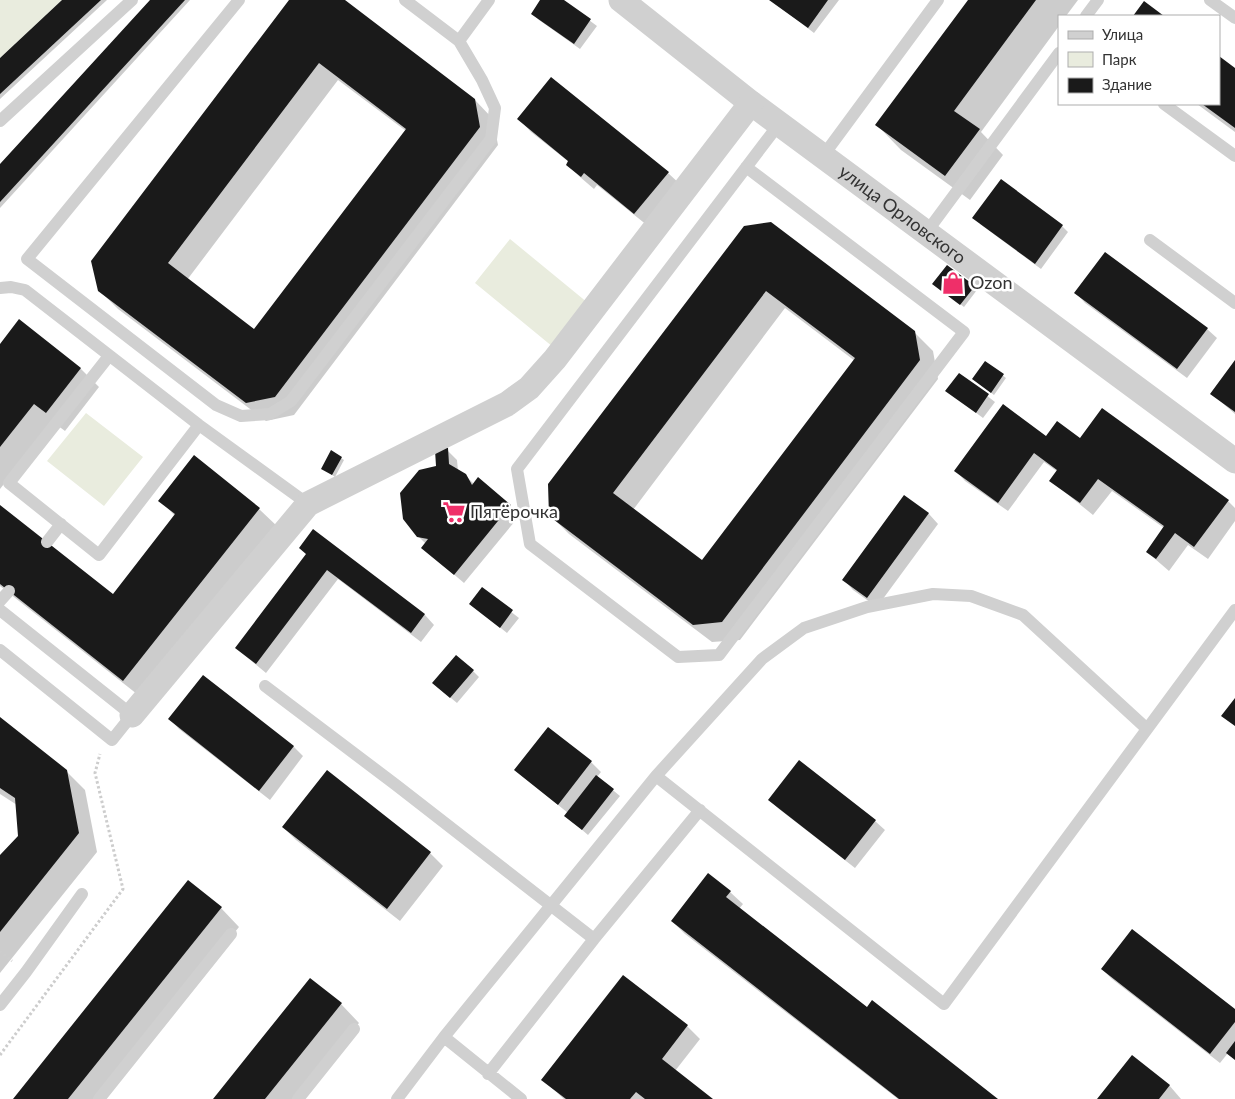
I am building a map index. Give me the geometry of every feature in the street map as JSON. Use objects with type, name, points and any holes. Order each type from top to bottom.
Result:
[{"type":"street","name":"улица Орловского","points":[[621,0],[751,103],[1235,461]]},
{"type":"street","points":[[132,715],[308,504],[507,404],[529,388],[555,360],[751,103]]},
{"type":"lane","points":[[0,121],[132,0]]},
{"type":"lane","points":[[239,0],[27,259],[216,405],[241,416],[270,414],[292,401],[491,138],[495,108],[482,80],[459,41],[405,0]]},
{"type":"lane","points":[[459,41],[489,0]]},
{"type":"lane","points":[[823,156],[938,0]]},
{"type":"lane","points":[[1087,15],[1098,0]]},
{"type":"lane","points":[[1210,0],[1235,18]]},
{"type":"lane","points":[[926,233],[1058,54]]},
{"type":"lane","points":[[1165,105],[1235,156]]},
{"type":"lane","points":[[746,167],[964,332],[719,656],[678,657],[530,544],[517,469],[746,167],[779,124]]},
{"type":"lane","points":[[1150,240],[1235,303]]},
{"type":"lane","points":[[0,288],[11,287],[24,290],[199,425],[308,504]]},
{"type":"lane","points":[[109,356],[9,483],[99,555],[199,425]]},
{"type":"lane","points":[[47,542],[61,524]]},
{"type":"lane","points":[[0,601],[9,590]]},
{"type":"lane","points":[[397,1099],[444,1037],[656,776],[762,659],[804,628],[867,607],[933,594],[971,596],[1023,615],[1146,728]]},
{"type":"lane","points":[[0,610],[132,715],[112,740],[0,650]]},
{"type":"lane","points":[[656,776],[944,1004],[1235,610]]},
{"type":"lane","points":[[265,686],[594,939]]},
{"type":"lane","points":[[488,1074],[594,939],[700,810]]},
{"type":"lane","points":[[0,1005],[82,894]]},
{"type":"lane","points":[[99,1099],[231,934]]},
{"type":"lane","points":[[298,1099],[354,1029]]},
{"type":"lane","points":[[444,1037],[521,1099]]},
{"type":"green space","points":[[0,0],[62,0],[0,58]]},
{"type":"green space","points":[[510,239],[588,303],[553,347],[475,283]]},
{"type":"green space","points":[[86,413],[143,457],[104,506],[47,461]]},
{"type":"building","points":[[62,0],[101,0],[0,94],[0,58]]},
{"type":"building","points":[[150,0],[185,0],[0,202],[0,164]]},
{"type":"building","points":[[289,0],[345,0],[475,99],[480,127],[275,397],[246,403],[98,291],[91,261]],"holes":[[[319,63],[406,129],[254,329],[168,263]]]},
{"type":"building","points":[[540,0],[564,0],[591,19],[574,44],[531,14]]},
{"type":"building","points":[[769,0],[828,0],[808,28]]},
{"type":"building","points":[[968,0],[1036,0],[954,111],[980,129],[945,176],[875,125]]},
{"type":"building","points":[[1144,1],[1163,15],[1134,15]]},
{"type":"building","points":[[1220,57],[1235,68],[1235,128],[1203,105],[1220,105]]},
{"type":"building","points":[[551,77],[669,172],[634,214],[584,173],[581,177],[566,165],[568,161],[517,119]]},
{"type":"building","points":[[1001,179],[1063,225],[1035,264],[972,218]]},
{"type":"building","points":[[771,222],[915,331],[920,360],[722,622],[693,625],[549,516],[548,484],[744,226]],"holes":[[[766,291],[855,358],[702,560],[613,493]]]},
{"type":"building","points":[[1105,252],[1208,328],[1177,369],[1074,293]]},
{"type":"building","points":[[947,265],[975,286],[960,305],[932,284]]},
{"type":"building","points":[[19,319],[81,368],[46,413],[34,404],[0,447],[0,344]]},
{"type":"building","points":[[1235,360],[1235,412],[1210,394]]},
{"type":"building","points":[[985,361],[1004,374],[991,393],[972,379]]},
{"type":"building","points":[[959,373],[989,394],[976,413],[945,391]]},
{"type":"building","points":[[1003,404],[1046,436],[1057,421],[1080,438],[1102,408],[1229,500],[1194,547],[1175,533],[1156,559],[1146,552],[1164,526],[1098,479],[1080,503],[1049,481],[1057,470],[1034,453],[998,503],[954,471]]},
{"type":"building","name":"Пятёрочка","points":[[442,445],[448,448],[449,464],[466,474],[472,485],[478,477],[511,505],[454,575],[421,548],[428,539],[417,537],[403,519],[400,493],[419,470],[436,466],[435,450]]},
{"type":"building","points":[[331,450],[342,457],[332,475],[321,469]]},
{"type":"building","points":[[194,455],[260,508],[123,681],[0,584],[0,505],[113,594],[175,514],[158,501]]},
{"type":"building","points":[[904,495],[929,513],[867,598],[842,580]]},
{"type":"building","points":[[313,529],[425,614],[411,633],[327,570],[256,664],[235,648],[306,554],[299,548]]},
{"type":"building","points":[[482,587],[513,610],[500,628],[469,604]]},
{"type":"building","points":[[456,655],[474,670],[450,698],[432,683]]},
{"type":"building","points":[[203,675],[294,746],[259,791],[168,719]]},
{"type":"building","points":[[1235,698],[1235,726],[1221,716]]},
{"type":"building","points":[[0,717],[67,770],[79,833],[0,932],[0,855],[18,836],[15,798],[0,788]]},
{"type":"building","points":[[548,727],[592,761],[558,805],[514,770]]},
{"type":"building","points":[[799,760],[876,820],[845,860],[768,800]]},
{"type":"building","points":[[327,770],[431,852],[387,909],[282,827]]},
{"type":"building","points":[[596,775],[614,789],[582,830],[564,816]]},
{"type":"building","points":[[708,873],[731,891],[726,897],[867,1007],[872,1000],[998,1099],[899,1099],[671,921]]},
{"type":"building","points":[[188,880],[222,907],[68,1099],[13,1099]]},
{"type":"building","points":[[1132,929],[1235,1009],[1235,1022],[1210,1054],[1101,969]]},
{"type":"building","points":[[623,975],[688,1025],[662,1059],[713,1099],[645,1099],[636,1092],[630,1099],[566,1099],[541,1080]]},
{"type":"building","points":[[310,978],[342,1003],[265,1099],[213,1099]]},
{"type":"building","points":[[1235,1041],[1235,1060],[1226,1053]]},
{"type":"building","points":[[1132,1055],[1170,1085],[1159,1099],[1097,1099]]},
{"type":"place","name":"Ozon","points":[[953,283]]},
{"type":"place","name":"Пятёрочка","points":[[454,512]]}]
